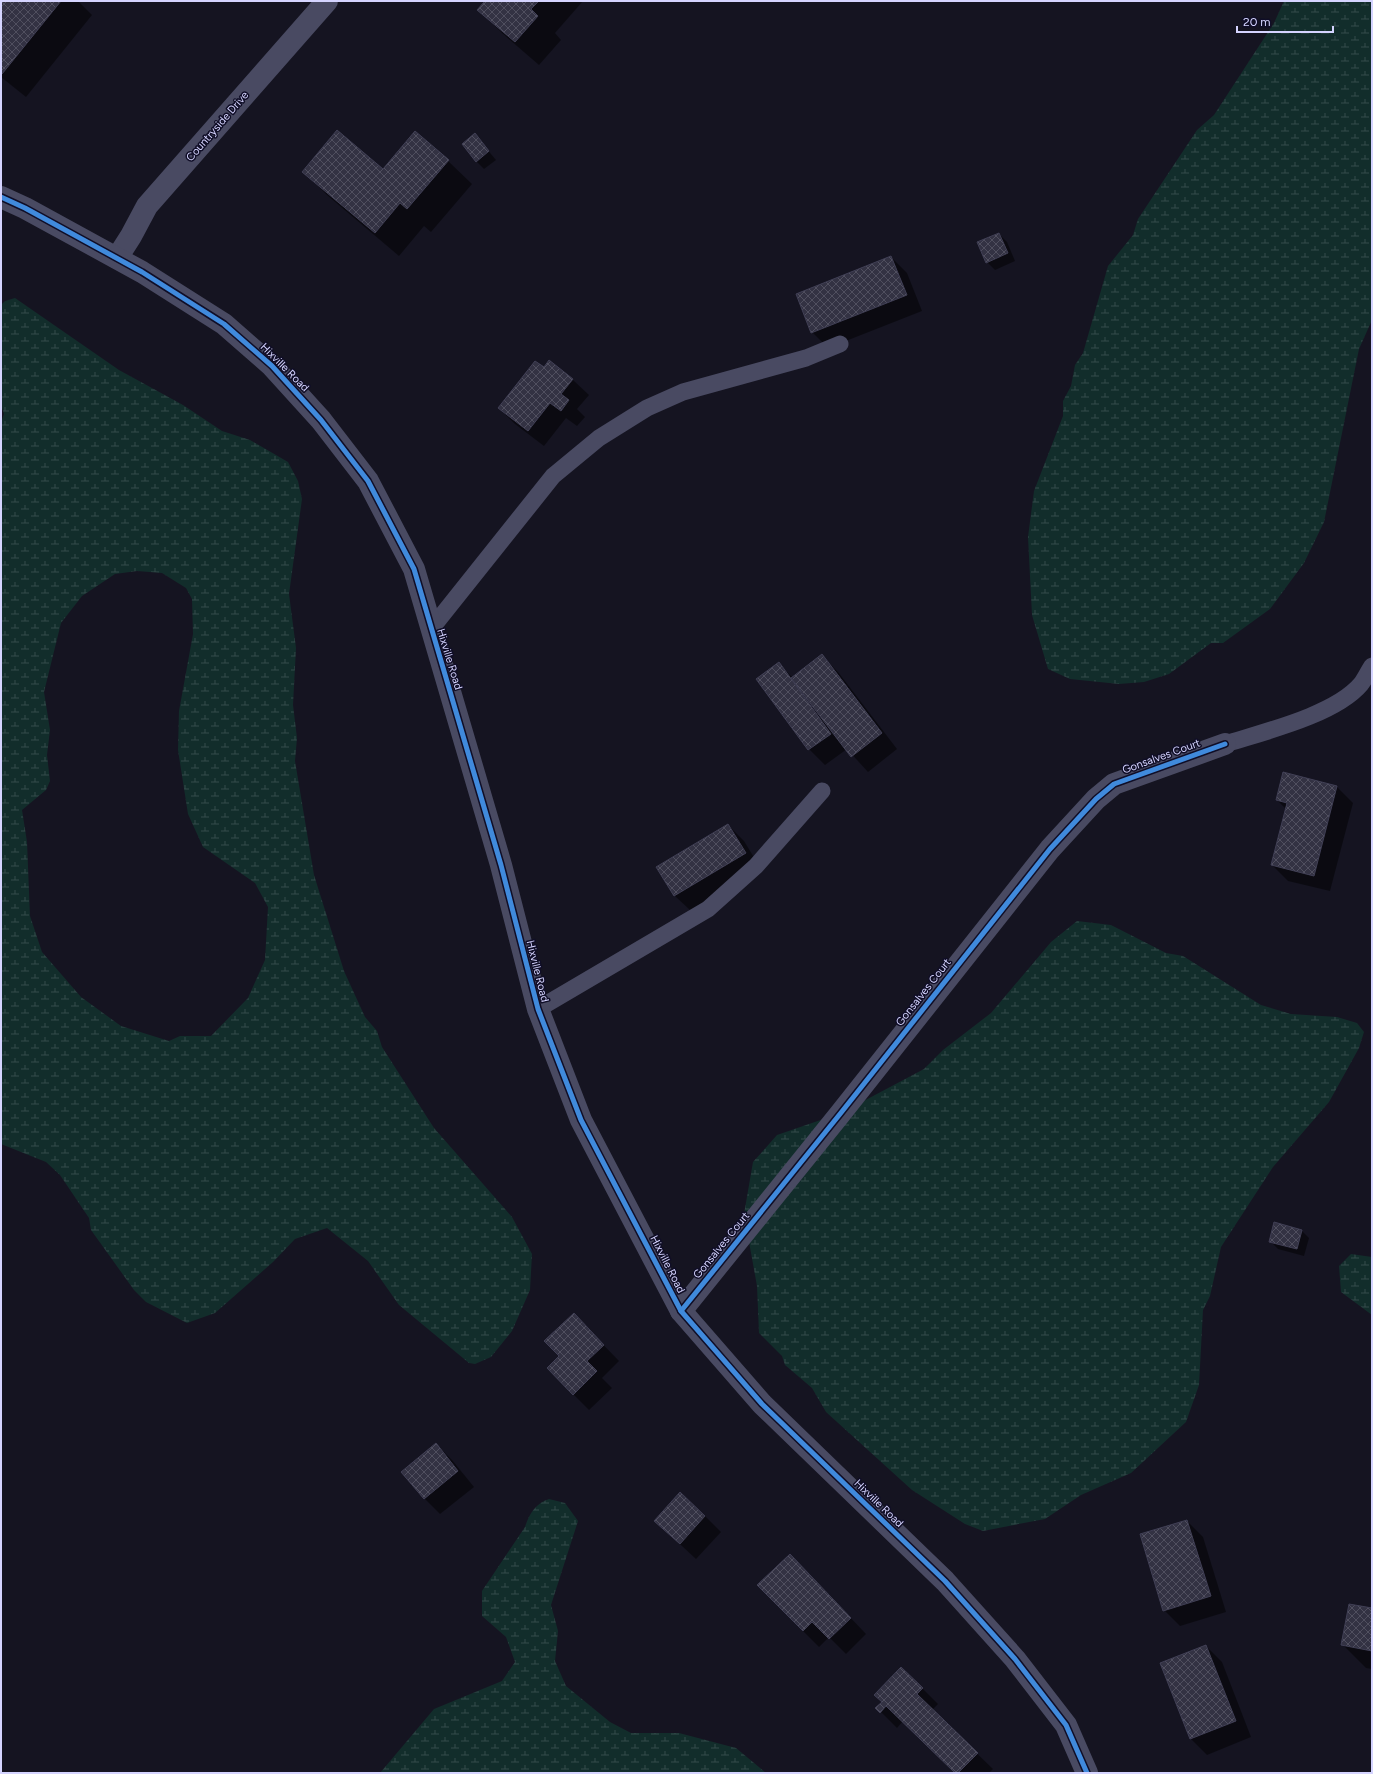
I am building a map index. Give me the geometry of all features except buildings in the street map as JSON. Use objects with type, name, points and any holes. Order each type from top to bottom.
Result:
[{"type":"street","name":"Countryside Drive","points":[[117,258],[147,206],[327,1]]},
{"type":"street","name":"Hixville Road","points":[[1,197],[25,208],[117,258],[193,303],[224,324],[272,366],[321,420],[368,481],[414,569],[501,865],[538,1009],[581,1120],[681,1310],[762,1404],[945,1581],[1016,1658],[1066,1725],[1087,1773]]},
{"type":"street","name":"Gonsalves Court","points":[[681,1310],[840,1114],[1050,849],[1096,799],[1114,784],[1225,744]]},
{"type":"lane","points":[[431,629],[553,476],[600,438],[647,408],[683,392],[806,358],[840,344]]},
{"type":"lane","points":[[1225,744],[1292,724],[1336,705],[1360,685],[1372,666]]},
{"type":"lane","points":[[538,1009],[708,909],[756,866],[822,791]]},
{"type":"green space","points":[[1284,1],[1372,1],[1372,320],[1359,349],[1324,522],[1304,563],[1270,609],[1223,643],[1211,643],[1169,674],[1144,682],[1119,684],[1070,679],[1048,669],[1032,615],[1028,537],[1034,491],[1063,416],[1063,401],[1071,386],[1075,365],[1083,353],[1108,266],[1133,235],[1138,219],[1197,130],[1214,115],[1274,23]]},
{"type":"green space","points":[[15,298],[119,370],[183,405],[222,431],[250,440],[288,462],[298,481],[302,499],[289,594],[296,648],[293,705],[297,738],[295,761],[314,875],[344,971],[365,1017],[377,1031],[382,1047],[434,1128],[512,1217],[532,1254],[530,1290],[512,1331],[491,1357],[475,1364],[469,1363],[399,1305],[368,1261],[327,1228],[295,1239],[273,1262],[215,1313],[187,1323],[146,1302],[134,1290],[91,1230],[89,1218],[60,1175],[46,1162],[1,1144],[1,422],[4,414],[1,405],[1,305],[5,301]],"holes":[[[137,571],[162,573],[186,588],[192,599],[193,634],[179,711],[178,750],[188,814],[203,847],[255,883],[268,907],[265,960],[248,998],[211,1036],[180,1036],[169,1041],[121,1026],[81,997],[42,952],[30,916],[27,842],[22,810],[46,790],[50,781],[47,755],[50,730],[44,692],[61,623],[82,596],[115,574]]]},
{"type":"green space","points":[[1077,921],[1111,925],[1166,953],[1183,956],[1261,1005],[1291,1014],[1337,1017],[1357,1023],[1364,1032],[1359,1048],[1329,1102],[1273,1167],[1221,1247],[1210,1296],[1203,1310],[1199,1385],[1186,1422],[1131,1473],[1081,1495],[1045,1519],[983,1531],[965,1524],[912,1490],[826,1412],[812,1388],[785,1365],[782,1356],[759,1333],[757,1286],[744,1214],[753,1162],[777,1135],[841,1113],[924,1069],[943,1050],[991,1013],[1051,942]]},
{"type":"green space","points":[[1351,1254],[1372,1257],[1372,1315],[1341,1292],[1339,1266]]},
{"type":"green space","points":[[549,1499],[565,1503],[578,1521],[551,1605],[558,1631],[555,1661],[566,1686],[610,1722],[631,1733],[679,1733],[736,1748],[766,1773],[380,1773],[434,1709],[502,1681],[515,1662],[506,1637],[482,1616],[482,1591],[525,1527],[534,1510],[540,1503]]},
{"type":"cycle path","points":[[1,197],[25,208],[142,272],[224,324],[272,366],[321,420],[368,481],[414,569],[501,865],[538,1009],[581,1120],[681,1311],[762,1404],[945,1581],[1015,1659],[1066,1725],[1087,1773]]},
{"type":"cycle path","points":[[681,1311],[840,1114],[1050,849],[1096,799],[1114,784],[1225,744]]}]
